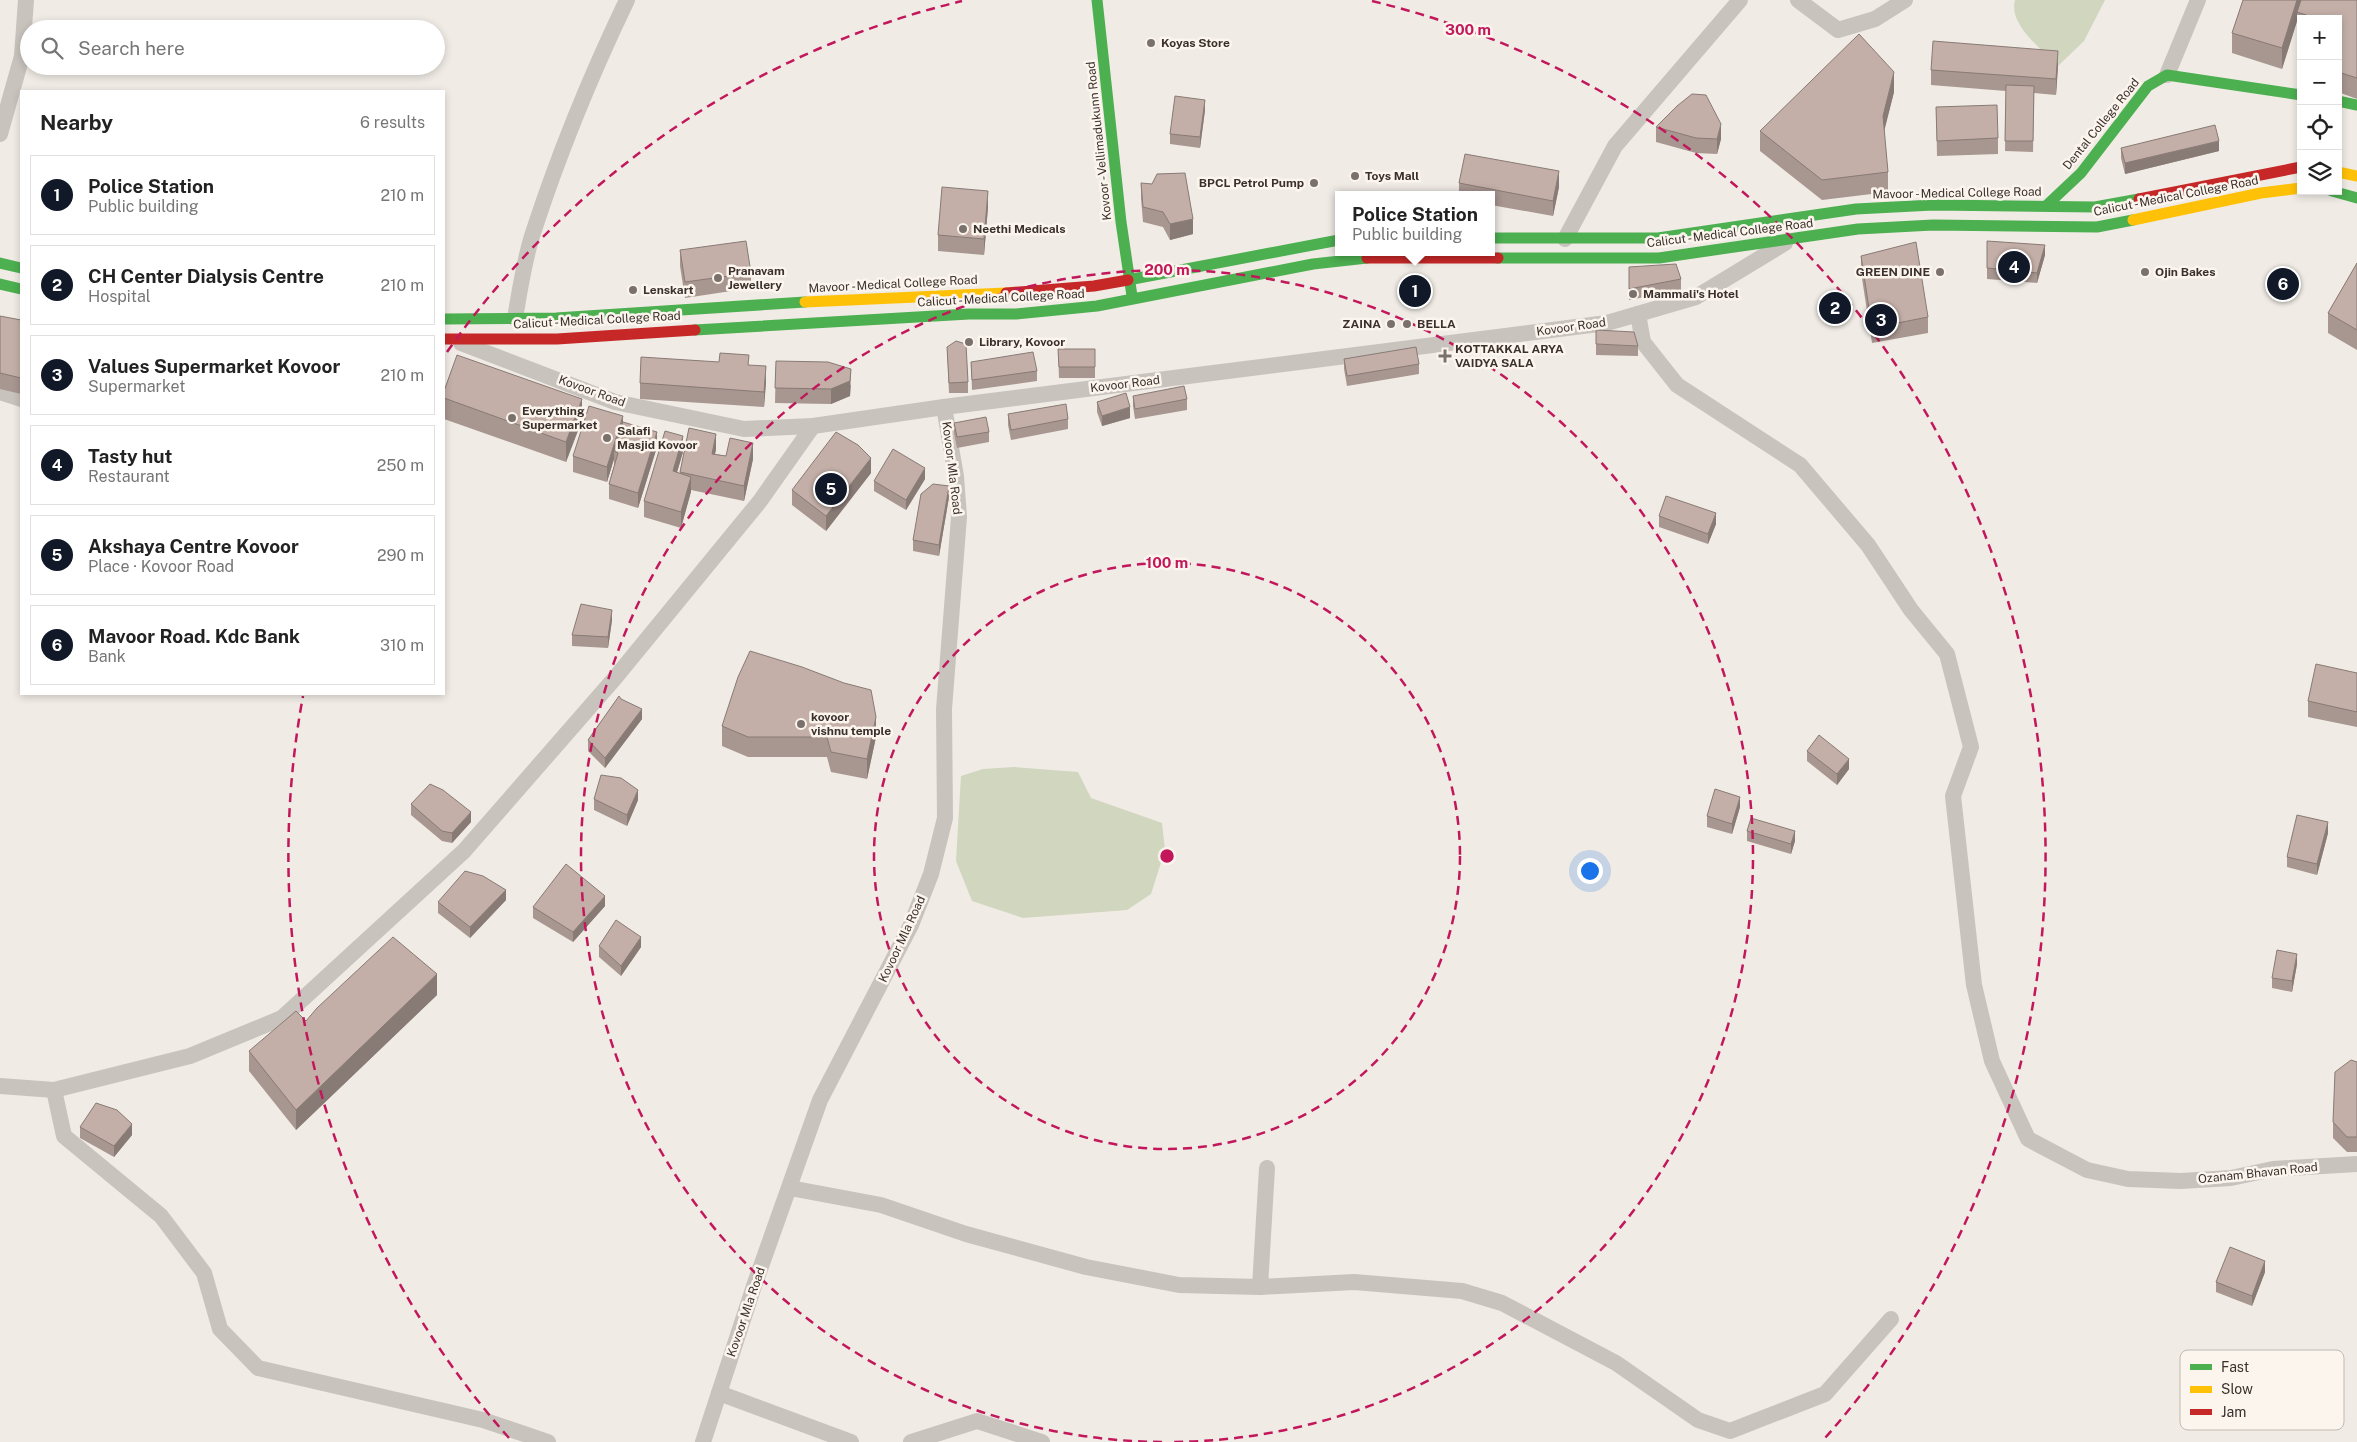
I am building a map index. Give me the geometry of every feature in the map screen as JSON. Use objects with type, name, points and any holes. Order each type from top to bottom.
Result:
[{"type":"main road","name":"Kovoor - Vellimadukunn Road","points":[[1097,0],[1114,140],[1125,265],[1132,300]]},
{"type":"main road","points":[[2167,74],[2297,94]]},
{"type":"main road","name":"Dental College Road","points":[[2047,205],[2081,173],[2148,86],[2167,74]]},
{"type":"main road","points":[[2342,103],[2357,105]]},
{"type":"main road","name":"Mavoor - Medical College Road","points":[[1495,238],[1658,238],[1856,209],[1933,205],[2095,207],[2297,168]]},
{"type":"main road","points":[[2342,173],[2357,176]]},
{"type":"main road","name":"Calicut - Medical College Road","points":[[447,339],[557,338],[776,324],[969,314],[1016,314],[1097,306],[1234,281],[1313,264],[1357,258],[1659,258],[1858,229],[1933,225],[2097,227],[2198,208],[2261,193],[2297,188]]},
{"type":"main road","points":[[2342,194],[2357,198]]},
{"type":"main road","name":"Mavoor - Medical College Road","points":[[445,318],[556,318],[968,294],[1015,294],[1094,286],[1335,241]]},
{"type":"main road","points":[[1230,261],[1234,281]]},
{"type":"main road","points":[[0,263],[20,268]]},
{"type":"main road","points":[[0,284],[20,289]]},
{"type":"street","points":[[25,20],[26,0]]},
{"type":"street","points":[[515,318],[532,234],[556,163],[587,86],[627,0]]},
{"type":"street","points":[[1565,239],[1615,146],[1740,0]]},
{"type":"street","points":[[1798,0],[1838,30],[1875,20],[1905,0]]},
{"type":"street","points":[[2167,74],[2198,0]]},
{"type":"street","points":[[0,134],[20,63]]},
{"type":"street","points":[[1793,239],[1804,217]]},
{"type":"street","name":"Kovoor Road","points":[[447,339],[615,402],[744,429],[813,426],[944,407],[1607,323],[1696,297],[1793,239]]},
{"type":"street","name":"Ozanam Bhavan Road","points":[[1638,314],[1643,342],[1676,385],[1800,465],[1868,545],[1911,610],[1948,654],[1971,747],[1953,796],[1974,985],[1992,1061],[2028,1139],[2087,1170],[2128,1179],[2180,1181],[2231,1178],[2273,1169],[2357,1164]]},
{"type":"street","points":[[0,392],[20,399]]},
{"type":"street","name":"Kovoor Mla Road","points":[[703,1442],[820,1100],[911,925],[931,874],[945,818],[944,709],[959,516],[956,476],[944,407]]},
{"type":"street","points":[[0,1086],[54,1090],[190,1056],[282,1018],[464,851],[621,671],[760,501],[813,426]]},
{"type":"street","points":[[54,1090],[64,1136],[161,1216],[204,1273],[220,1329],[258,1368],[483,1420],[514,1436],[548,1442]]},
{"type":"street","points":[[1260,1287],[1267,1168]]},
{"type":"street","points":[[790,1188],[881,1205],[966,1234],[1086,1267],[1178,1285],[1260,1287],[1354,1282],[1462,1290],[1502,1303],[1520,1312],[1616,1363],[1698,1420],[1730,1431],[1825,1394],[1891,1320]]},
{"type":"street","points":[[719,1393],[851,1442]]},
{"type":"street","points":[[911,1442],[977,1421],[1042,1442]]},
{"type":"green space","points":[[2015,0],[2105,0],[2084,41],[2058,66],[2036,45],[2022,28],[2014,9]]},
{"type":"green space","points":[[1014,767],[1078,772],[1091,798],[1162,823],[1165,850],[1151,894],[1127,910],[1023,918],[972,901],[956,861],[961,776],[983,769]]},
{"type":"building","points":[[2243,0],[2297,0],[2282,48],[2232,33]]},
{"type":"building","points":[[2301,0],[2357,0],[2357,78],[2342,73],[2342,15],[2306,15],[2297,12]]},
{"type":"building","points":[[1859,34],[1894,72],[1883,116],[1888,172],[1822,180],[1760,131]]},
{"type":"building","points":[[1933,41],[2058,51],[2056,79],[1931,70]]},
{"type":"building","points":[[2006,85],[2034,86],[2033,141],[2005,141]]},
{"type":"building","points":[[1692,94],[1706,95],[1721,124],[1717,139],[1696,138],[1656,127]]},
{"type":"building","points":[[1175,96],[1205,100],[1200,137],[1170,134]]},
{"type":"building","points":[[1997,105],[1998,138],[1937,141],[1936,107]]},
{"type":"building","points":[[2215,125],[2219,141],[2125,163],[2121,148]]},
{"type":"building","points":[[1465,154],[1559,171],[1553,201],[1459,183]]},
{"type":"building","points":[[1185,173],[1193,219],[1170,224],[1163,212],[1143,207],[1141,183],[1152,184],[1157,174]]},
{"type":"building","name":"Neethi Medicals","points":[[942,187],[988,191],[984,239],[938,235]]},
{"type":"building","points":[[746,241],[751,273],[685,282],[680,250]]},
{"type":"building","points":[[1987,241],[2045,245],[2037,273],[1987,268]]},
{"type":"building","points":[[1916,242],[1928,317],[1872,328],[1861,256]]},
{"type":"building","points":[[2357,263],[2357,330],[2328,313]]},
{"type":"building","points":[[1676,264],[1681,279],[1629,289],[1629,267]]},
{"type":"building","points":[[0,316],[20,320],[20,378],[0,373]]},
{"type":"building","points":[[1596,330],[1634,332],[1638,346],[1596,344]]},
{"type":"building","points":[[956,341],[966,344],[968,382],[949,383],[947,347]]},
{"type":"building","points":[[1416,347],[1419,364],[1347,376],[1344,359]]},
{"type":"building","points":[[1058,349],[1095,349],[1095,367],[1059,367]]},
{"type":"building","points":[[1033,352],[1037,371],[972,380],[971,362]]},
{"type":"building","points":[[720,353],[749,355],[748,365],[766,366],[764,392],[640,383],[641,357],[719,362]]},
{"type":"building","points":[[457,355],[582,399],[566,442],[445,398],[445,388]]},
{"type":"building","points":[[776,361],[828,362],[851,369],[850,381],[831,389],[775,388]]},
{"type":"building","points":[[1184,386],[1187,399],[1135,409],[1133,396]]},
{"type":"building","points":[[1126,393],[1130,407],[1102,416],[1097,402]]},
{"type":"building","points":[[1066,404],[1068,419],[1011,430],[1008,414]]},
{"type":"building","points":[[589,406],[623,416],[607,467],[573,456]]},
{"type":"building","points":[[986,417],[989,432],[957,437],[954,423]]},
{"type":"building","points":[[623,422],[657,432],[638,493],[609,484],[618,453],[614,451]]},
{"type":"building","points":[[689,428],[716,434],[712,454],[726,456],[730,438],[753,443],[744,486],[680,472]]},
{"type":"building","points":[[665,431],[683,436],[673,471],[691,477],[681,512],[644,501]]},
{"type":"building","points":[[836,432],[858,445],[871,458],[826,516],[792,490]]},
{"type":"building","points":[[893,449],[925,468],[906,500],[874,481]]},
{"type":"building","points":[[933,484],[949,486],[939,545],[913,540],[921,494]]},
{"type":"building","points":[[1666,496],[1716,513],[1708,534],[1659,516]]},
{"type":"building","points":[[581,604],[612,610],[608,637],[572,635]]},
{"type":"building","points":[[750,651],[802,667],[844,683],[871,690],[876,717],[867,759],[831,752],[827,737],[748,737],[722,726],[738,677]]},
{"type":"building","points":[[2316,664],[2357,673],[2357,712],[2308,701]]},
{"type":"building","points":[[619,696],[621,699],[642,709],[605,758],[588,740]]},
{"type":"building","points":[[1819,735],[1849,759],[1837,774],[1807,751]]},
{"type":"building","points":[[601,775],[621,778],[638,790],[627,815],[594,799]]},
{"type":"building","points":[[430,784],[443,790],[471,812],[452,833],[442,831],[411,804]]},
{"type":"building","points":[[1715,789],[1740,797],[1732,824],[1707,816]]},
{"type":"building","points":[[2297,815],[2328,822],[2317,864],[2287,857]]},
{"type":"building","points":[[1751,818],[1795,831],[1791,844],[1747,831]]},
{"type":"building","points":[[566,864],[605,896],[573,932],[533,907]]},
{"type":"building","points":[[465,871],[483,876],[506,890],[470,927],[438,902]]},
{"type":"building","points":[[616,920],[641,937],[621,966],[599,946]]},
{"type":"building","points":[[393,937],[437,974],[296,1110],[249,1051],[296,1011],[306,1021],[317,1008]]},
{"type":"building","points":[[2277,950],[2297,954],[2292,981],[2272,978]]},
{"type":"building","points":[[2351,1060],[2357,1062],[2357,1137],[2347,1137],[2333,1122],[2335,1072]]},
{"type":"building","points":[[96,1103],[117,1110],[132,1124],[114,1146],[80,1127]]},
{"type":"building","points":[[2230,1247],[2265,1261],[2252,1296],[2216,1282]]},
{"type":"traffic: fast","points":[[1097,0],[1121,222],[1132,296]]},
{"type":"traffic: fast","points":[[2047,205],[2081,173],[2148,86],[2167,75],[2297,94]]},
{"type":"traffic: fast","points":[[2342,102],[2357,105]]},
{"type":"traffic: fast","points":[[2342,194],[2357,198]]},
{"type":"traffic: fast","points":[[1495,238],[1658,238],[1856,209],[1933,205],[2095,207],[2139,199]]},
{"type":"traffic: fast","points":[[1498,258],[1659,258],[1858,229],[1933,225],[2097,227],[2133,220]]},
{"type":"traffic: fast","points":[[1128,280],[1335,241]]},
{"type":"traffic: fast","points":[[695,330],[969,314],[1016,314],[1097,306],[1313,264],[1367,258]]},
{"type":"traffic: fast","points":[[0,263],[20,268]]},
{"type":"traffic: fast","points":[[0,284],[20,289]]},
{"type":"traffic: fast","points":[[445,319],[556,318],[805,302]]},
{"type":"traffic: slow","points":[[2342,173],[2357,176]]},
{"type":"traffic: slow","points":[[2133,220],[2261,193],[2297,188]]},
{"type":"traffic: slow","points":[[805,302],[1006,293]]},
{"type":"traffic: jam","points":[[2139,199],[2297,168]]},
{"type":"traffic: jam","points":[[1367,258],[1498,258]]},
{"type":"traffic: jam","points":[[1006,293],[1094,286],[1128,280]]},
{"type":"traffic: jam","points":[[445,339],[557,339],[695,330]]},
{"type":"place","name":"Koyas Store","points":[[1151,43]]},
{"type":"place","name":"Toys Mall","points":[[1355,176]]},
{"type":"place","name":"BPCL Petrol Pump","points":[[1314,183]]},
{"type":"place","name":"Neethi Medicals","points":[[963,229]]},
{"type":"place","name":"Tasty hut","points":[[2014,267]]},
{"type":"place","name":"GREEN DINE","points":[[1940,272]]},
{"type":"place","name":"Ojin Bakes","points":[[2145,272]]},
{"type":"place","name":"Pranavam Jewellery","points":[[718,278]]},
{"type":"place","name":"Mavoor Road. Kdc Bank","points":[[2283,284]]},
{"type":"place","name":"Lenskart","points":[[633,290]]},
{"type":"place","name":"Police Station","points":[[1415,291]]},
{"type":"place","name":"Mammali's Hotel","points":[[1633,294]]},
{"type":"place","name":"CH Center Dialysis Centre","points":[[1835,308]]},
{"type":"place","name":"Values Supermarket Kovoor","points":[[1881,320]]},
{"type":"place","name":"ZAINA","points":[[1391,324]]},
{"type":"place","name":"BELLA","points":[[1407,324]]},
{"type":"place","name":"Library, Kovoor","points":[[969,342]]},
{"type":"place","name":"KOTTAKKAL ARYA VAIDYA SALA","points":[[1445,356]]},
{"type":"place","name":"Everything Supermarket","points":[[512,418]]},
{"type":"place","name":"Salafi Masjid Kovoor","points":[[607,438]]},
{"type":"place","name":"Akshaya Centre Kovoor","points":[[831,489]]},
{"type":"place","name":"kovoor vishnu temple","points":[[801,724]]}]
